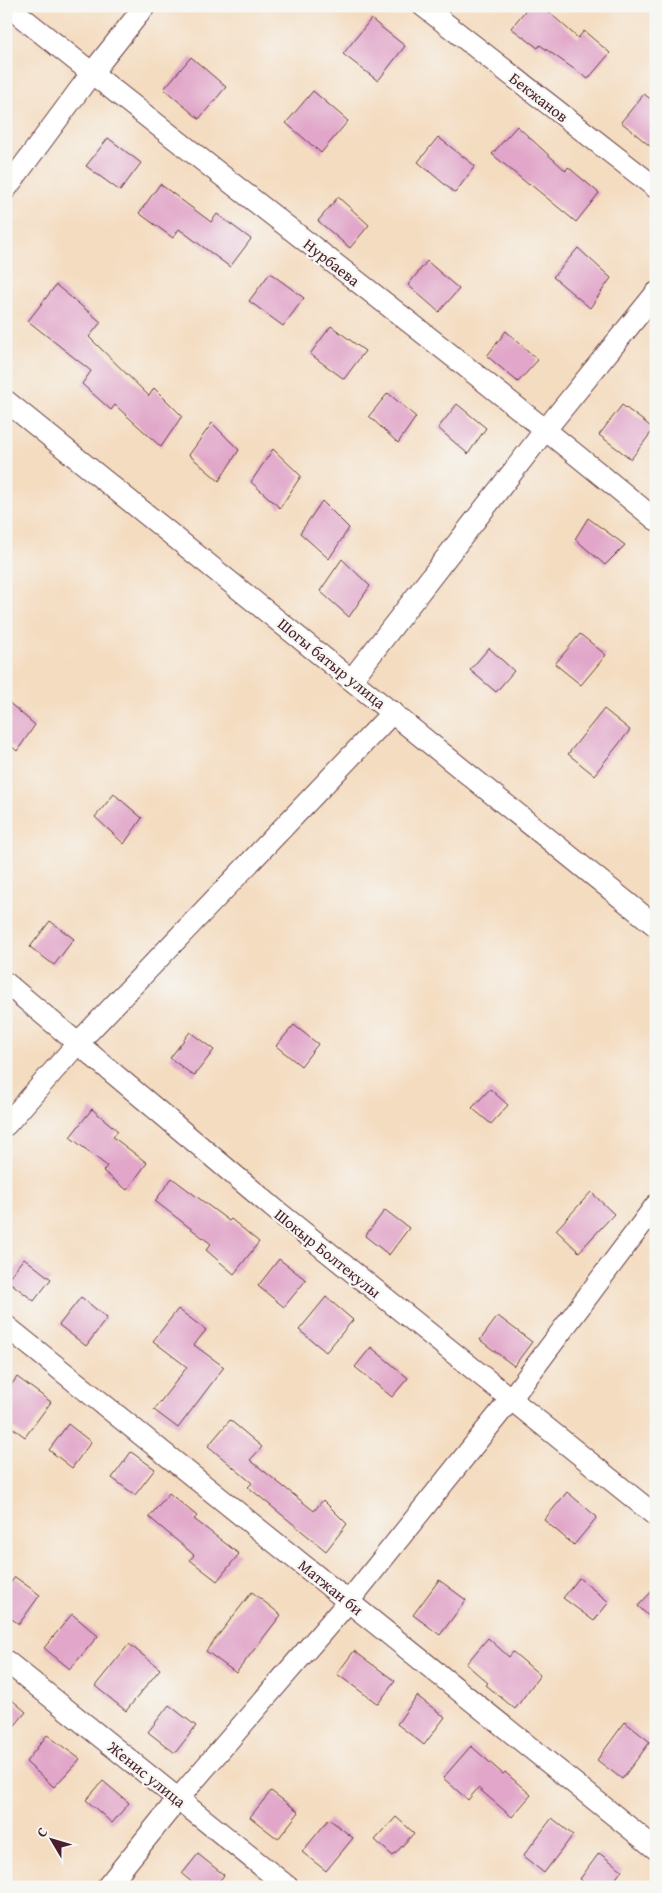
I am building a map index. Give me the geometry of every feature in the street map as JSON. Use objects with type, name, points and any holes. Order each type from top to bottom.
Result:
[{"type":"street","name":"Нурбаева","points":[[8,6],[91,74],[546,429],[656,520]]},
{"type":"street","points":[[6,189],[91,74],[145,6]]},
{"type":"street","name":"Бекжанов","points":[[423,6],[656,188]]},
{"type":"street","points":[[352,679],[546,429],[656,293]]},
{"type":"street","name":"Шогы батыр улица","points":[[6,401],[656,926]]},
{"type":"street","points":[[6,1125],[78,1043],[393,712]]},
{"type":"street","name":"Шокыр Болтекулы","points":[[6,983],[277,1211],[656,1516]]},
{"type":"street","points":[[107,1887],[178,1799],[349,1601],[510,1400],[656,1205]]},
{"type":"street","name":"Матжан би","points":[[6,1326],[656,1849]]},
{"type":"street","name":"Женис улица","points":[[6,1661],[288,1887]]},
{"type":"building","points":[[529,6],[542,6],[578,38],[584,31],[610,53],[588,79],[540,45],[538,48],[511,28]]},
{"type":"building","points":[[371,19],[405,46],[378,81],[343,54]]},
{"type":"building","points":[[191,57],[226,87],[199,119],[164,89]]},
{"type":"building","points":[[313,91],[348,121],[321,153],[286,123]]},
{"type":"building","points":[[644,94],[656,103],[656,151],[621,122]]},
{"type":"building","points":[[517,126],[566,171],[568,167],[599,193],[576,222],[492,154]]},
{"type":"building","points":[[438,137],[475,166],[455,193],[418,162]]},
{"type":"building","points":[[108,138],[141,163],[120,191],[86,166]]},
{"type":"building","points":[[160,184],[211,222],[217,214],[251,239],[230,267],[179,229],[173,238],[139,213]]},
{"type":"building","points":[[338,197],[369,225],[350,248],[318,221]]},
{"type":"building","points":[[578,248],[611,278],[590,308],[553,277]]},
{"type":"building","points":[[427,261],[459,289],[439,312],[408,285]]},
{"type":"building","points":[[270,273],[304,298],[283,326],[249,301]]},
{"type":"building","points":[[56,285],[101,322],[89,337],[149,396],[154,388],[182,416],[161,447],[115,405],[111,410],[82,384],[91,371],[28,321]]},
{"type":"building","points":[[331,326],[365,351],[344,379],[310,354]]},
{"type":"building","points":[[506,331],[538,360],[518,382],[487,356]]},
{"type":"building","points":[[388,393],[416,417],[398,443],[369,416]]},
{"type":"building","points":[[457,404],[486,428],[468,454],[438,428]]},
{"type":"building","points":[[622,405],[654,429],[631,459],[599,435]]},
{"type":"building","points":[[212,423],[239,450],[219,481],[189,455]]},
{"type":"building","points":[[273,449],[301,476],[280,508],[251,482]]},
{"type":"building","points":[[322,501],[349,528],[329,559],[300,533]]},
{"type":"building","points":[[588,518],[625,545],[605,565],[575,539]]},
{"type":"building","points":[[342,559],[370,586],[349,617],[320,591]]},
{"type":"building","points":[[580,634],[606,655],[581,685],[555,664]]},
{"type":"building","points":[[489,648],[514,671],[496,692],[470,670]]},
{"type":"building","points":[[6,700],[35,725],[17,751],[6,741]]},
{"type":"building","points":[[604,709],[630,730],[594,775],[568,754]]},
{"type":"building","points":[[114,794],[142,818],[124,844],[95,817]]},
{"type":"building","points":[[50,921],[74,939],[54,965],[30,947]]},
{"type":"building","points":[[294,1025],[318,1044],[301,1066],[276,1046]]},
{"type":"building","points":[[190,1032],[214,1050],[194,1076],[170,1058]]},
{"type":"building","points":[[490,1089],[508,1105],[491,1124],[472,1108]]},
{"type":"building","points":[[92,1109],[118,1131],[113,1137],[147,1163],[127,1190],[103,1171],[107,1166],[70,1137]]},
{"type":"building","points":[[172,1178],[229,1221],[231,1219],[259,1242],[234,1274],[206,1250],[211,1244],[155,1201]]},
{"type":"building","points":[[591,1192],[614,1214],[579,1252],[556,1230]]},
{"type":"building","points":[[385,1210],[409,1228],[389,1255],[365,1236]]},
{"type":"building","points":[[24,1258],[51,1279],[34,1301],[7,1280]]},
{"type":"building","points":[[279,1259],[306,1280],[284,1307],[258,1286]]},
{"type":"building","points":[[81,1297],[107,1318],[86,1346],[59,1325]]},
{"type":"building","points":[[326,1297],[353,1320],[326,1352],[299,1330]]},
{"type":"building","points":[[178,1309],[206,1330],[194,1345],[224,1367],[178,1428],[154,1410],[187,1367],[153,1341]]},
{"type":"building","points":[[498,1316],[532,1342],[514,1366],[480,1340]]},
{"type":"building","points":[[371,1347],[408,1378],[392,1397],[355,1367]]},
{"type":"building","points":[[17,1377],[51,1402],[25,1437],[6,1423],[6,1392]]},
{"type":"building","points":[[230,1420],[262,1447],[250,1460],[314,1511],[323,1500],[347,1524],[326,1551],[248,1487],[252,1483],[208,1446]]},
{"type":"building","points":[[68,1424],[91,1442],[72,1468],[49,1450]]},
{"type":"building","points":[[131,1452],[155,1469],[135,1495],[112,1478]]},
{"type":"building","points":[[567,1492],[597,1517],[574,1545],[544,1520]]},
{"type":"building","points":[[169,1493],[197,1516],[194,1519],[239,1554],[217,1581],[190,1560],[194,1555],[149,1517]]},
{"type":"building","points":[[15,1577],[40,1595],[19,1624],[6,1615],[6,1589]]},
{"type":"building","points":[[579,1578],[609,1602],[594,1621],[563,1598]]},
{"type":"building","points":[[439,1580],[466,1600],[440,1635],[413,1615]]},
{"type":"building","points":[[656,1587],[656,1623],[638,1606]]},
{"type":"building","points":[[252,1592],[281,1615],[236,1673],[206,1651]]},
{"type":"building","points":[[72,1614],[98,1636],[70,1669],[44,1648]]},
{"type":"building","points":[[488,1638],[509,1657],[513,1652],[540,1675],[515,1709],[486,1685],[488,1683],[466,1664]]},
{"type":"building","points":[[129,1644],[160,1669],[126,1711],[95,1686]]},
{"type":"building","points":[[354,1651],[395,1681],[378,1704],[337,1674]]},
{"type":"building","points":[[6,1695],[26,1712],[6,1736]]},
{"type":"building","points":[[417,1696],[445,1717],[424,1745],[397,1724]]},
{"type":"building","points":[[169,1705],[196,1726],[175,1753],[148,1732]]},
{"type":"building","points":[[625,1722],[650,1742],[622,1779],[597,1760]]},
{"type":"building","points":[[47,1735],[80,1759],[54,1787],[26,1762]]},
{"type":"building","points":[[471,1746],[531,1795],[512,1817],[478,1788],[468,1800],[443,1778]]},
{"type":"building","points":[[103,1781],[129,1803],[112,1823],[86,1800]]},
{"type":"building","points":[[271,1791],[299,1812],[278,1839],[250,1817]]},
{"type":"building","points":[[396,1817],[414,1833],[393,1856],[375,1840]]},
{"type":"building","points":[[552,1818],[573,1835],[544,1873],[523,1856]]},
{"type":"building","points":[[329,1819],[353,1838],[326,1871],[302,1852]]},
{"type":"building","points":[[599,1853],[622,1870],[610,1887],[590,1887],[580,1879]]},
{"type":"building","points":[[198,1854],[224,1875],[215,1887],[198,1887],[182,1874]]}]
